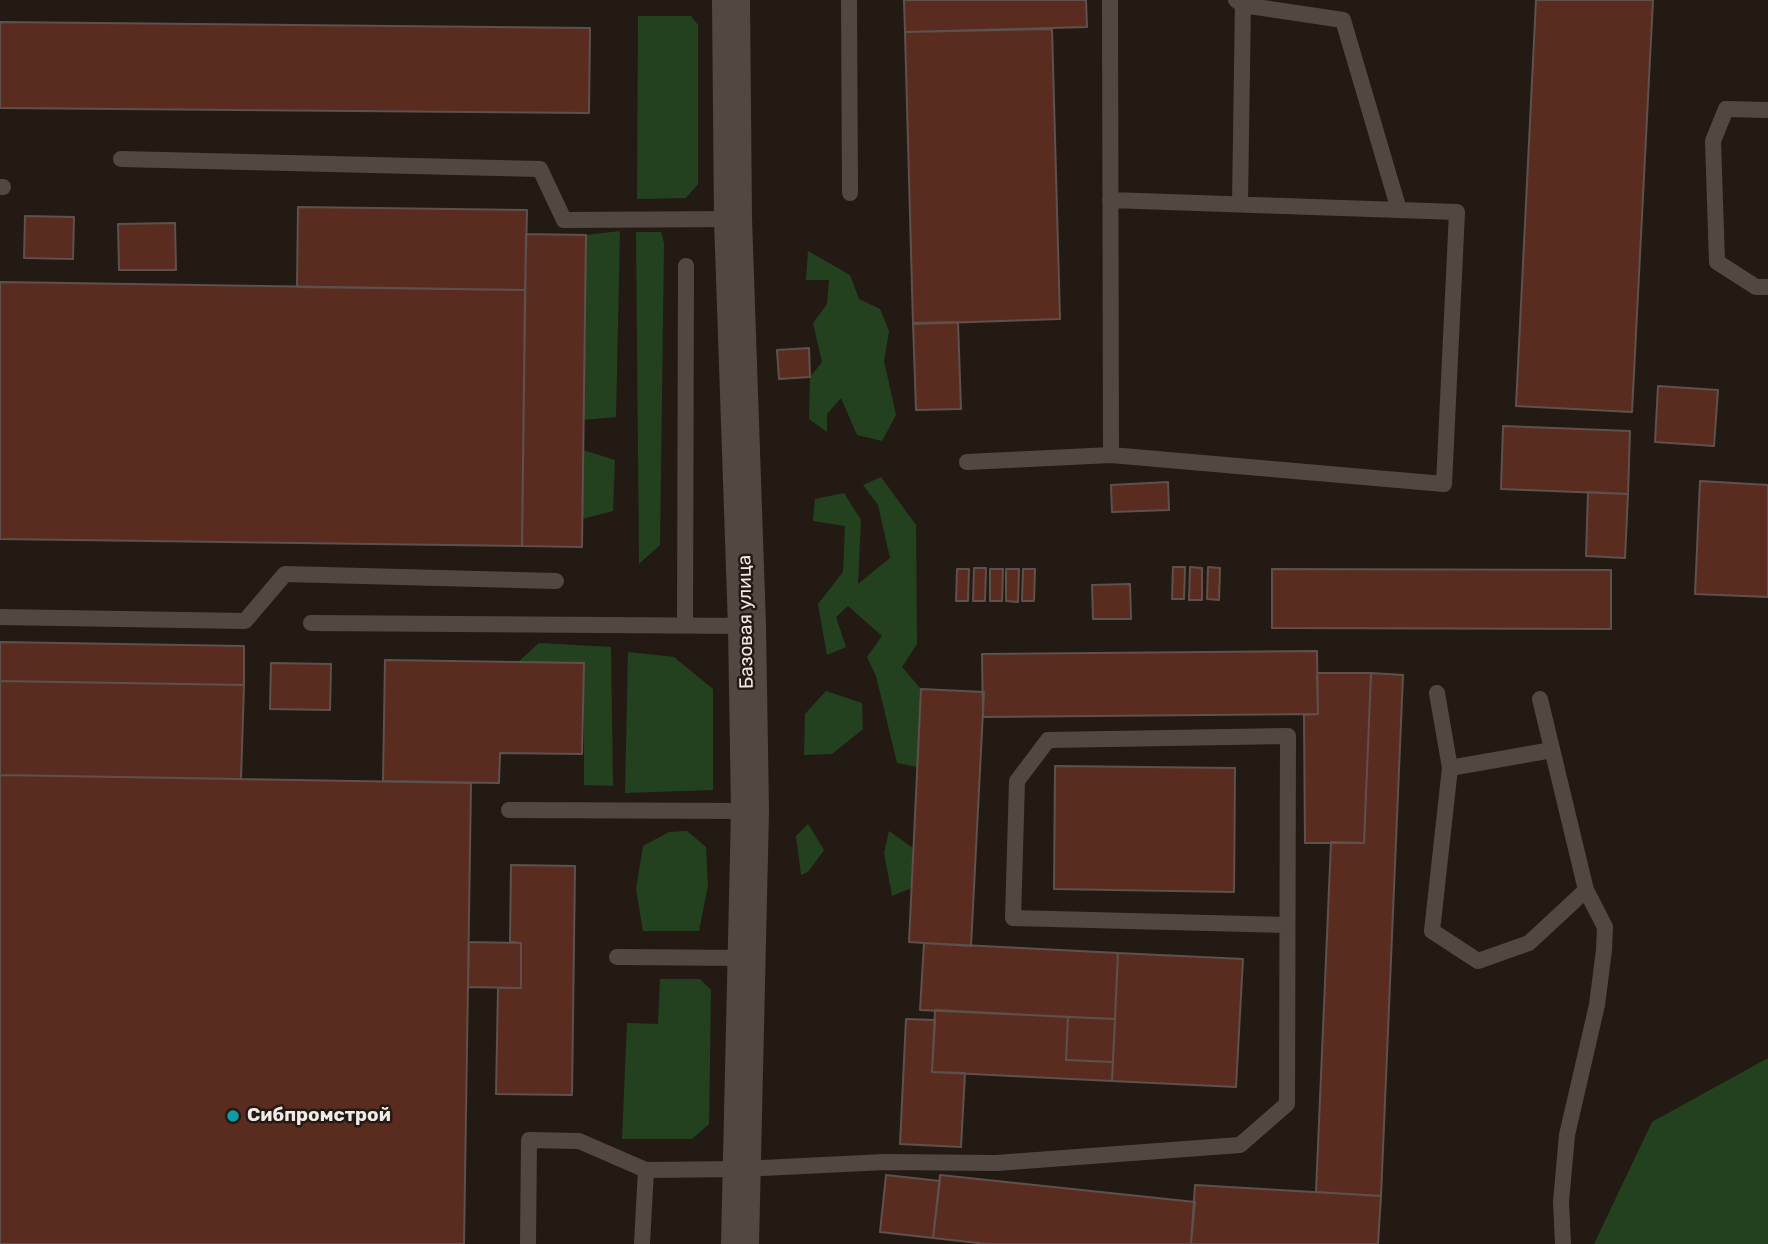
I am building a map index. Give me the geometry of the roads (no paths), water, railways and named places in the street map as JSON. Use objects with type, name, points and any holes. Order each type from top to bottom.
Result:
[{"type":"street","name":"Базовая улица","points":[[731,0],[733,219],[747,626],[750,811],[740,1244]]},
{"type":"lane","points":[[849,0],[850,193]]},
{"type":"lane","points":[[1110,0],[1111,455]]},
{"type":"lane","points":[[1240,204],[1241,2],[1343,20],[1399,210]]},
{"type":"lane","points":[[1768,110],[1726,109],[1713,141],[1717,262],[1756,287],[1768,287]]},
{"type":"lane","points":[[121,159],[540,169],[564,220],[733,219]]},
{"type":"lane","points":[[967,462],[1111,455],[1444,484],[1457,212],[1110,200]]},
{"type":"lane","points":[[685,625],[686,266]]},
{"type":"lane","points":[[0,617],[245,621],[285,574],[556,581]]},
{"type":"lane","points":[[311,622],[747,626]]},
{"type":"lane","points":[[1437,693],[1450,768],[1432,931],[1478,961],[1529,943],[1586,890]]},
{"type":"lane","points":[[1540,699],[1586,890],[1605,927],[1597,1005],[1567,1135],[1561,1202],[1563,1244]]},
{"type":"lane","points":[[528,1244],[529,1140],[579,1141],[646,1170],[742,1169],[885,1162],[996,1163],[1240,1145],[1287,1104],[1288,736],[1048,740],[1017,781],[1013,918],[1287,925]]},
{"type":"lane","points":[[1450,768],[1552,750]]},
{"type":"lane","points":[[509,810],[750,811]]},
{"type":"lane","points":[[617,957],[747,958]]},
{"type":"lane","points":[[642,1244],[646,1170]]},
{"type":"place","name":"Сибпромстрой","points":[[233,1116]]}]
